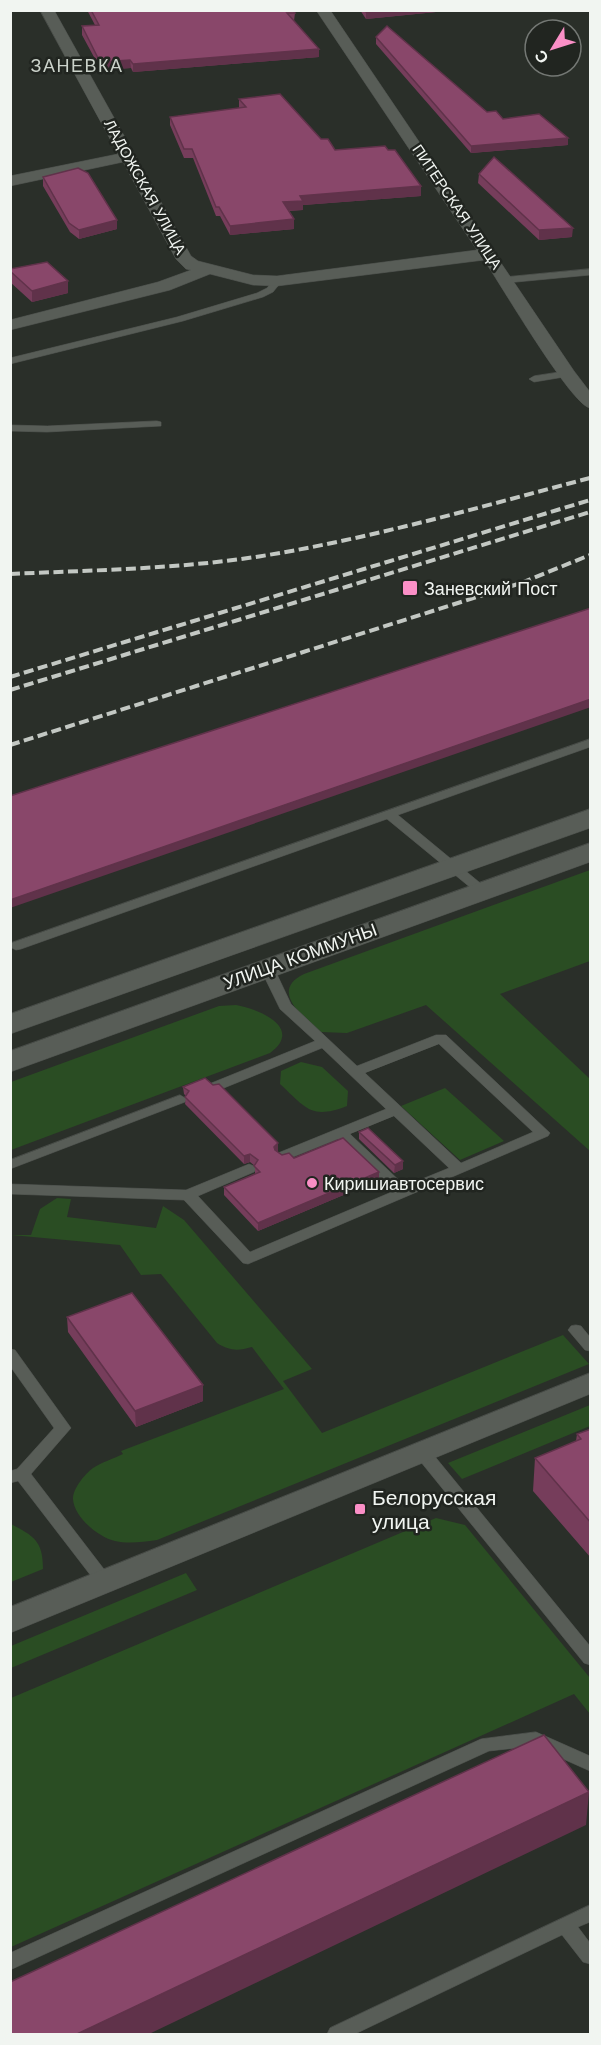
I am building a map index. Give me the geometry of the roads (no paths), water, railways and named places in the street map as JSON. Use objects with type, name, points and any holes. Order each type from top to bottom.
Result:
[{"type":"street","name":"ЛАДОЖСКАЯ УЛИЦА","points":[[47,10],[184,259],[206,270]]},
{"type":"street","name":"ПИТЕРСКАЯ УЛИЦА","points":[[323,10],[567,374],[591,403]]},
{"type":"street","points":[[10,181],[129,156]]},
{"type":"street","points":[[206,270],[253,280],[277,281],[488,254]]},
{"type":"street","name":"ЛАДОЖСКАЯ УЛИЦА","points":[[10,325],[164,286],[206,270]]},
{"type":"street","name":"УЛИЦА КОММУНЫ","points":[[10,1025],[591,818]]},
{"type":"street","name":"УЛИЦА КОММУНЫ","points":[[10,1062],[591,852]]},
{"type":"street","points":[[10,1621],[591,1383]]},
{"type":"lane","points":[[506,280],[591,272]]},
{"type":"lane","points":[[10,361],[180,319],[260,295],[270,290],[277,281]]},
{"type":"lane","points":[[534,379],[567,374]]},
{"type":"lane","points":[[10,428],[46,429],[157,424]]},
{"type":"lane","points":[[16,946],[591,743]]},
{"type":"lane","points":[[389,814],[481,890]]},
{"type":"lane","points":[[267,968],[285,1006],[459,1169]]},
{"type":"lane","points":[[188,1195],[248,1259],[543,1133],[441,1038],[355,1072]]},
{"type":"lane","points":[[214,1087],[323,1043]]},
{"type":"lane","points":[[10,1165],[180,1100]]},
{"type":"lane","points":[[283,1156],[396,1110]]},
{"type":"lane","points":[[340,1133],[404,1192]]},
{"type":"lane","points":[[10,1189],[188,1195],[249,1169]]},
{"type":"lane","points":[[576,1330],[591,1346]]},
{"type":"lane","points":[[10,1354],[63,1428],[16,1475],[104,1581]]},
{"type":"lane","points":[[422,1452],[591,1658]]},
{"type":"lane","points":[[10,1962],[487,1744],[536,1739],[591,1764]]},
{"type":"lane","points":[[337,2034],[591,1913]]},
{"type":"lane","points":[[565,1925],[591,1956]]},
{"type":"railway","points":[[10,574],[172,566],[268,555],[390,530],[590,478]]},
{"type":"railway","points":[[10,677],[590,500]]},
{"type":"railway","points":[[10,690],[590,512]]},
{"type":"railway","points":[[10,745],[521,583],[590,555]]},
{"type":"place","name":"Заневский Пост","points":[[410,588]]},
{"type":"place","name":"Киришиавтосервис","points":[[312,1183]]},
{"type":"place","name":"Белорусская улица","points":[[360,1509]]},
{"type":"district","name":"ЗАНЕВКА","points":[[77,65]]}]
